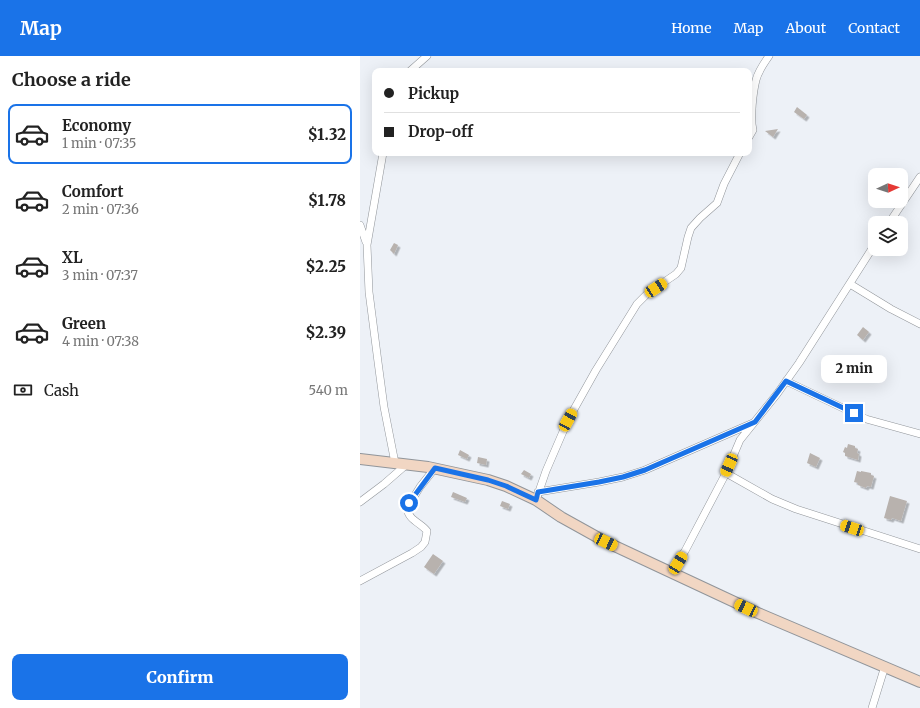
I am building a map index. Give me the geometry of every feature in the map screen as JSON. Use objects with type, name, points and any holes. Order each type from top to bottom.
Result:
[{"type":"street","points":[[413,68],[427,56]]},
{"type":"street","points":[[752,114],[756,80],[769,56]]},
{"type":"street","points":[[382,156],[367,244],[369,292],[384,408],[395,463]]},
{"type":"street","points":[[537,496],[568,420],[596,370],[637,304],[648,293],[676,274],[681,268],[691,228],[717,203],[724,184],[738,156]]},
{"type":"street","points":[[894,216],[920,177]]},
{"type":"street","points":[[360,224],[367,244]]},
{"type":"street","points":[[670,572],[685,551],[726,473],[740,440],[786,381],[868,255]]},
{"type":"street","points":[[850,284],[891,309],[920,324]]},
{"type":"street","points":[[786,381],[866,419],[920,434]]},
{"type":"street","points":[[537,496],[623,477],[645,470],[755,422]]},
{"type":"street","points":[[360,459],[435,468],[488,480],[537,496],[561,517],[585,531],[792,628],[920,682]]},
{"type":"street","points":[[360,502],[407,464]]},
{"type":"street","points":[[360,581],[412,553],[421,547],[425,542],[427,532],[411,518],[407,513],[407,508],[420,487],[435,468]]},
{"type":"street","points":[[726,473],[772,499],[920,549]]},
{"type":"street","points":[[872,708],[885,666]]},
{"type":"building","points":[[797,107],[807,115],[804,119],[794,112]]},
{"type":"building","points":[[778,129],[773,137],[765,131]]},
{"type":"building","points":[[394,243],[398,245],[394,254],[390,250]]},
{"type":"building","points":[[863,327],[869,332],[863,340],[857,335]]},
{"type":"building","points":[[848,444],[855,446],[855,448],[858,449],[858,460],[845,456],[845,453],[843,452],[845,447],[847,448]]},
{"type":"building","points":[[460,450],[469,455],[467,459],[458,455]]},
{"type":"building","points":[[810,453],[820,458],[816,467],[807,463]]},
{"type":"building","points":[[478,457],[487,459],[486,465],[477,463]]},
{"type":"building","points":[[524,470],[531,474],[529,478],[521,474]]},
{"type":"building","points":[[857,471],[871,473],[871,475],[874,476],[871,487],[867,486],[866,488],[854,482]]},
{"type":"building","points":[[453,492],[467,498],[465,502],[451,497]]},
{"type":"building","points":[[890,496],[907,501],[901,521],[892,518],[891,520],[884,518]]},
{"type":"building","points":[[502,501],[510,504],[508,509],[500,506]]},
{"type":"building","points":[[433,554],[443,561],[434,574],[424,567]]},
{"type":"route","points":[[409,503],[435,468],[488,480],[506,486],[536,500],[538,492],[599,482],[623,477],[645,470],[755,422],[786,381],[854,413]]}]
